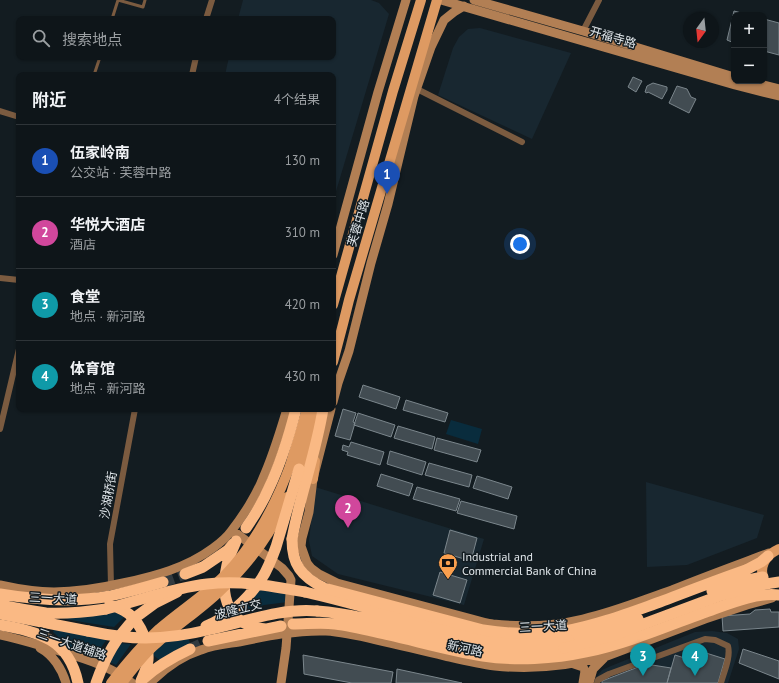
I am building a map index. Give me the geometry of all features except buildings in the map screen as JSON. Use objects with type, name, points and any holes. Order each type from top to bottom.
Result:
[{"type":"highway","points":[[246,528],[270,487],[288,438],[295,412]]},
{"type":"highway","points":[[322,412],[319,432],[292,538],[292,547],[298,566],[305,575],[313,582],[324,588],[483,630],[525,633],[549,632],[592,625],[628,614],[746,570],[761,562],[775,550]]},
{"type":"highway","points":[[177,636],[217,621],[246,598],[262,578],[276,547],[294,468]]},
{"type":"highway","points":[[185,574],[203,567],[228,550],[236,541],[226,570],[224,589],[228,606],[237,618],[252,626],[287,628],[314,623],[335,624],[364,629],[482,656],[521,659],[554,657],[574,659],[585,653],[614,645],[750,597],[766,594],[779,596]]},
{"type":"highway","name":"三一大道","points":[[545,645],[624,624],[728,585],[779,574]]},
{"type":"highway","points":[[0,587],[35,599],[70,600],[116,594],[163,582]]},
{"type":"highway","name":"三一大道","points":[[318,611],[367,619],[461,643],[483,647],[545,645],[564,648],[609,637],[719,596],[751,587],[779,582]]},
{"type":"highway","name":"波隆立交","points":[[106,609],[161,594],[207,584],[243,583],[273,586],[304,592]]},
{"type":"highway","points":[[96,683],[106,657],[128,625],[136,617],[155,604],[168,596],[187,588]]},
{"type":"highway","name":"三一大道","points":[[304,592],[511,645]]},
{"type":"highway","points":[[93,598],[112,605],[129,614],[137,622],[148,650],[148,659],[141,682]]},
{"type":"highway","name":"三一大道","points":[[0,605],[47,613],[87,612],[106,609]]},
{"type":"highway","name":"波隆立交","points":[[88,631],[107,635],[145,638],[177,636],[213,629],[272,614],[299,610],[318,611]]},
{"type":"highway","name":"三一大道","points":[[0,614],[88,631]]},
{"type":"highway","points":[[0,625],[36,633],[56,644],[63,650],[74,666],[78,683]]},
{"type":"highway","points":[[208,641],[266,628]]},
{"type":"highway","points":[[545,645],[571,629]]},
{"type":"highway","points":[[483,630],[511,645]]},
{"type":"highway","points":[[482,656],[511,645]]},
{"type":"highway","points":[[545,645],[574,659]]},
{"type":"highway","points":[[141,682],[155,668],[190,649]]},
{"type":"main road","name":"芙蓉中路","points":[[336,294],[393,91],[421,0]]},
{"type":"main road","name":"芙蓉中路","points":[[336,351],[349,300],[437,0]]},
{"type":"main road","points":[[294,468],[307,412]]},
{"type":"main road","points":[[294,468],[316,412]]},
{"type":"main road","points":[[313,479],[319,432]]},
{"type":"main road","name":"波隆立交","points":[[111,683],[141,646],[160,628],[225,575],[256,536],[269,515],[283,484],[294,468]]},
{"type":"main road","name":"波隆立交","points":[[122,683],[155,644],[221,590],[253,556],[275,523],[285,501],[294,468]]},
{"type":"main road","points":[[775,550],[765,561],[762,573],[766,585],[779,596]]},
{"type":"street","points":[[207,16],[212,0]]},
{"type":"street","points":[[336,244],[376,98],[406,0]]},
{"type":"street","name":"开福寺路","points":[[441,0],[735,85],[779,96]]},
{"type":"street","name":"开福寺路","points":[[474,0],[583,31],[731,76]]},
{"type":"street","points":[[583,31],[599,0]]},
{"type":"street","points":[[336,391],[349,351],[417,89],[431,47],[444,20],[464,6]]},
{"type":"street","points":[[193,72],[195,60]]},
{"type":"street","points":[[760,84],[779,89]]},
{"type":"street","points":[[417,89],[522,142]]},
{"type":"street","points":[[0,111],[16,116]]},
{"type":"street","points":[[0,278],[16,280]]},
{"type":"street","points":[[0,429],[16,362]]},
{"type":"street","name":"沙湖桥街","points":[[111,586],[110,544],[134,412]]},
{"type":"street","points":[[0,587],[54,592],[111,586],[181,567],[208,552],[221,542],[232,530],[247,508],[263,479],[272,456],[285,412]]},
{"type":"street","points":[[330,412],[313,479],[309,512],[301,546],[307,563],[319,574],[349,587],[492,624],[518,626],[556,624],[582,620],[644,600],[775,550]]},
{"type":"street","points":[[232,530],[282,568],[291,580],[285,663],[281,683]]},
{"type":"street","points":[[289,576],[307,563]]},
{"type":"street","name":"新河路","points":[[141,682],[163,672],[188,655],[200,650],[287,628],[352,634],[474,663],[496,666],[539,668],[574,659],[606,656],[719,615],[779,596]]},
{"type":"street","name":"三一大道辅路","points":[[0,635],[26,641],[92,662],[141,682]]},
{"type":"street","points":[[597,683],[598,680],[609,674],[705,639],[715,640],[728,646],[729,650],[727,662],[721,683]]},
{"type":"street","points":[[26,641],[45,650],[52,657],[59,666],[66,683]]},
{"type":"street","points":[[589,683],[593,669],[606,656]]},
{"type":"street","points":[[574,659],[585,671],[583,683]]},
{"type":"lane","points":[[113,16],[118,0],[143,7],[145,0]]},
{"type":"lane","points":[[95,72],[99,60]]},
{"type":"shaded area","points":[[243,0],[371,0],[379,3],[389,14],[336,191],[336,72],[226,72],[228,60],[336,60],[336,16],[239,16]]},
{"type":"shaded area","points":[[480,28],[571,53],[532,139],[438,95],[453,48],[459,37],[468,29]]},
{"type":"shaded area","points":[[451,420],[482,429],[478,444],[446,434]]},
{"type":"shaded area","points":[[646,482],[764,515],[757,538],[687,565],[647,567]]},
{"type":"shaded area","points":[[315,487],[484,539],[464,605],[338,574],[312,556],[309,541]]},
{"type":"shaded area","points":[[259,586],[289,591],[288,602],[264,605],[235,613]]},
{"type":"shaded area","points":[[117,609],[127,614],[114,627],[60,618]]},
{"type":"shaded area","points":[[54,628],[108,638],[97,656],[72,650],[53,632]]},
{"type":"shaded area","points":[[712,631],[727,633],[738,639],[739,649],[728,683],[594,683],[594,680],[602,670],[611,666],[695,632]]},
{"type":"shaded area","points":[[188,637],[190,643],[188,647],[161,661],[150,653],[163,641]]},
{"type":"shaded area","points":[[117,643],[131,644],[116,665],[107,661]]},
{"type":"tunnel","points":[[163,582],[185,574]]},
{"type":"tunnel","points":[[190,649],[208,641]]},
{"type":"place","name":"伍家岭南","points":[[387,194]]},
{"type":"place","name":"华悦大酒店","points":[[348,528]]},
{"type":"place","name":"Industrial and Commercial Bank of China","points":[[448,580]]},
{"type":"place","name":"食堂","points":[[643,676]]},
{"type":"place","name":"体育馆","points":[[695,676]]}]
